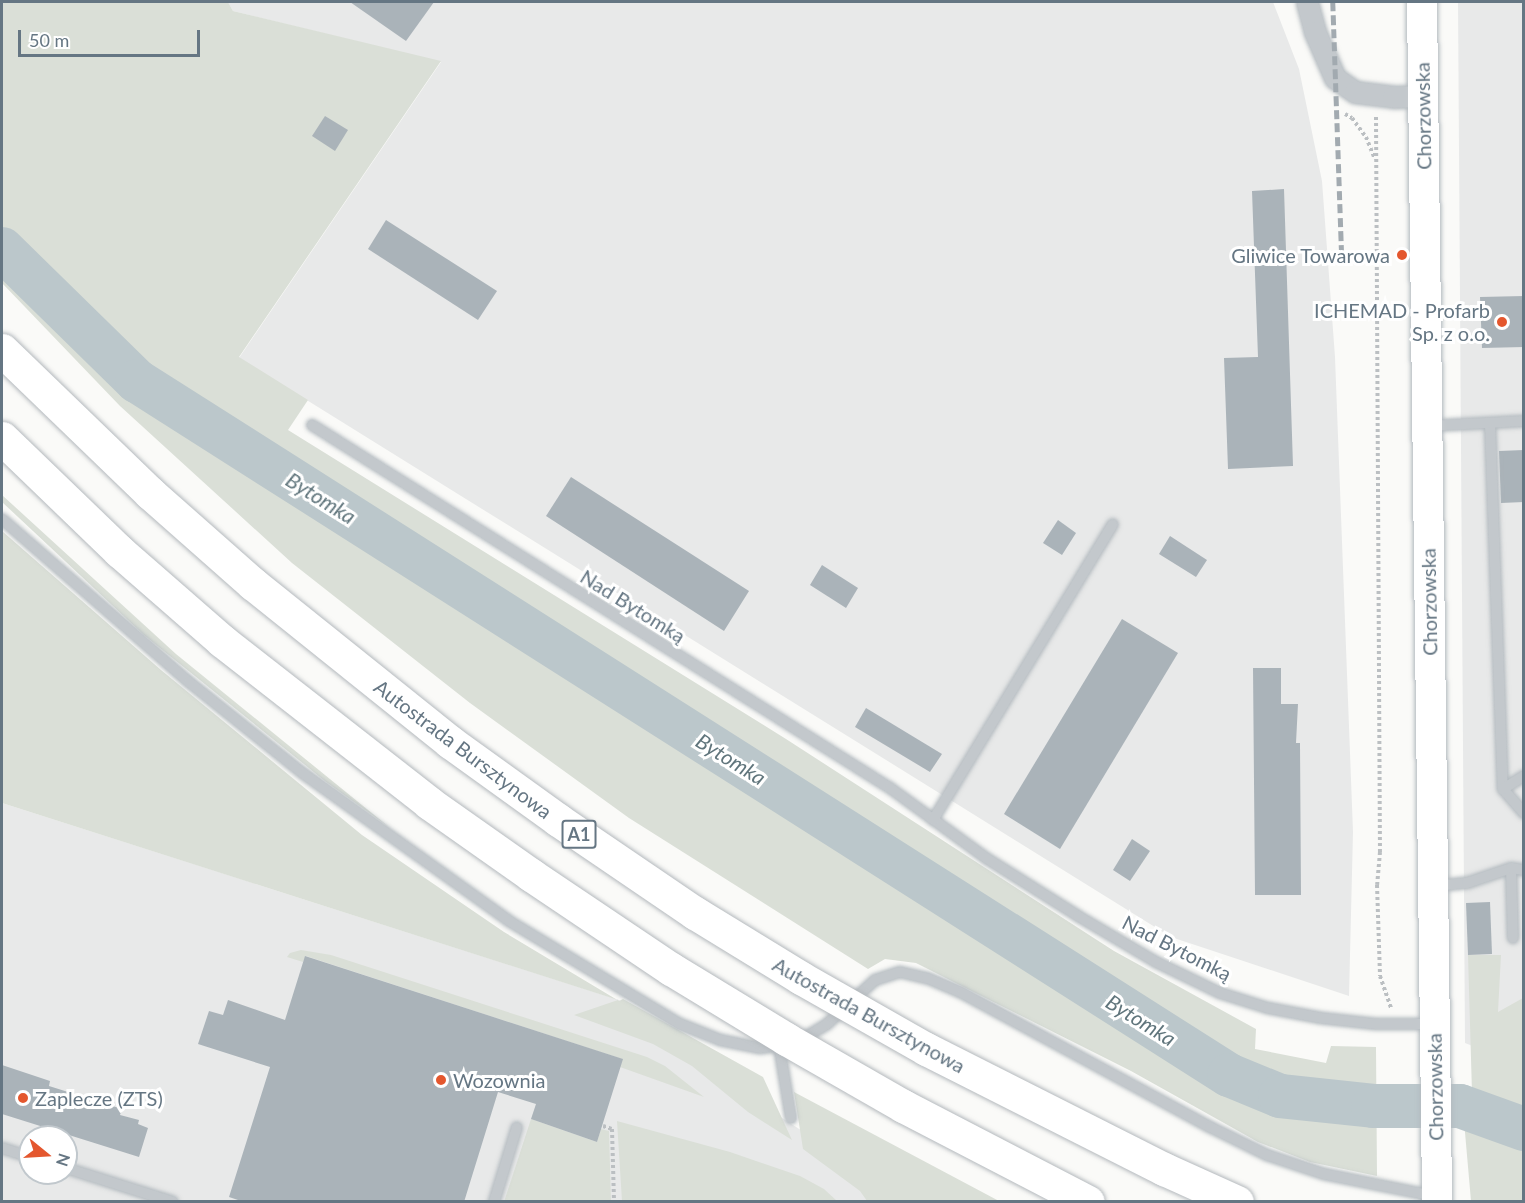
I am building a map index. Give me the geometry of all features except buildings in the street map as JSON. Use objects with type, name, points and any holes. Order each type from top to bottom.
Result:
[{"type":"highway","name":"Autostrada Bursztynowa","points":[[2,350],[150,493],[253,584],[450,742],[558,820],[695,913],[801,978],[926,1049],[1102,1138],[1237,1202]]},
{"type":"highway","points":[[2,438],[119,551],[222,641],[411,790],[531,875],[670,969],[786,1039],[903,1106],[1088,1202]]},
{"type":"main road","name":"Chorzowska","points":[[1422,2],[1437,1191]]},
{"type":"street","points":[[1307,2],[1316,32],[1335,78],[1355,92],[1376,96],[1423,96]]},
{"type":"lane","points":[[1427,426],[1524,421]]},
{"type":"lane","points":[[1490,423],[1503,789],[1524,813]]},
{"type":"lane","name":"Nad Bytomką","points":[[312,425],[890,788],[986,858],[1156,962],[1220,993],[1268,1008],[1321,1018],[1396,1024],[1434,1037]]},
{"type":"lane","points":[[2,519],[120,623],[304,774],[509,921],[680,1024],[720,1040],[760,1048],[796,1043],[827,1024],[875,980],[900,972],[927,978],[962,993],[1210,1127],[1267,1155],[1324,1174],[1437,1191]]},
{"type":"lane","points":[[933,820],[1113,524]]},
{"type":"lane","points":[[1503,789],[1524,776]]},
{"type":"lane","points":[[1433,886],[1467,883],[1511,868],[1524,870]]},
{"type":"lane","points":[[1511,868],[1513,938]]},
{"type":"lane","points":[[779,1045],[791,1118]]},
{"type":"lane","points":[[494,1202],[517,1127]]},
{"type":"lane","points":[[2,1148],[18,1153]]},
{"type":"lane","points":[[78,1172],[173,1202]]},
{"type":"path","points":[[1376,96],[1380,840],[1377,885],[1380,976],[1396,1024]]},
{"type":"path","points":[[603,1126],[612,1129],[615,1202]]},
{"type":"shaded area","points":[[2,2],[228,2],[233,11],[441,61],[239,357],[308,400],[288,430],[786,739],[1114,951],[1256,1029],[1255,1049],[1326,1063],[1331,1046],[1376,1047],[1377,1176],[1310,1162],[1258,1142],[1131,1071],[916,963],[885,959],[868,969],[629,818],[470,703],[292,563],[120,406],[2,283]]},
{"type":"shaded area","points":[[228,2],[1273,2],[1299,69],[1322,181],[1335,357],[1353,832],[1349,996],[1171,937],[239,358],[441,62],[233,11]]},
{"type":"shaded area","points":[[1458,2],[1523,2],[1523,1066],[1465,1043]]},
{"type":"shaded area","points":[[2,495],[176,654],[389,827],[325,781],[144,635],[2,502]]},
{"type":"shaded area","points":[[2,531],[161,670],[362,835],[504,932],[617,1000],[2,803]]},
{"type":"shaded area","points":[[2,803],[619,1000],[690,1049],[686,1056],[810,1136],[889,1201],[2,1201]]},
{"type":"shaded area","points":[[301,950],[331,955],[647,1057],[665,1066],[704,1097],[620,1067],[622,1059],[306,956],[303,962],[287,957],[290,953]]},
{"type":"shaded area","points":[[1468,955],[1501,955],[1498,1012],[1523,998],[1523,1114],[1472,1093]]},
{"type":"shaded area","points":[[623,999],[763,1077],[792,1140],[748,1112],[692,1066],[653,1044],[574,1015]]},
{"type":"shaded area","points":[[794,1092],[999,1201],[867,1201],[860,1191],[803,1149]]},
{"type":"shaded area","points":[[531,1119],[597,1142],[601,1129],[609,1131],[611,1201],[504,1202]]},
{"type":"shaded area","points":[[617,1121],[730,1152],[800,1176],[824,1189],[837,1201],[622,1201]]},
{"type":"shaded area","points":[[1464,1121],[1523,1143],[1523,1201],[1471,1201]]},
{"type":"waterway","name":"Bytomka","points":[[2,249],[137,381],[1229,1075],[1280,1096],[1373,1106],[1460,1106],[1524,1129]]},
{"type":"railway","points":[[1333,2],[1342,254]]},
{"type":"place","name":"Gliwice Towarowa","points":[[1402,255]]},
{"type":"place","name":"ICHEMAD - Profarb Sp. z o.o.","points":[[1502,322]]},
{"type":"place","name":"Wozownia","points":[[441,1080]]},
{"type":"place","name":"Zaplecze (ZTS)","points":[[23,1098]]}]
